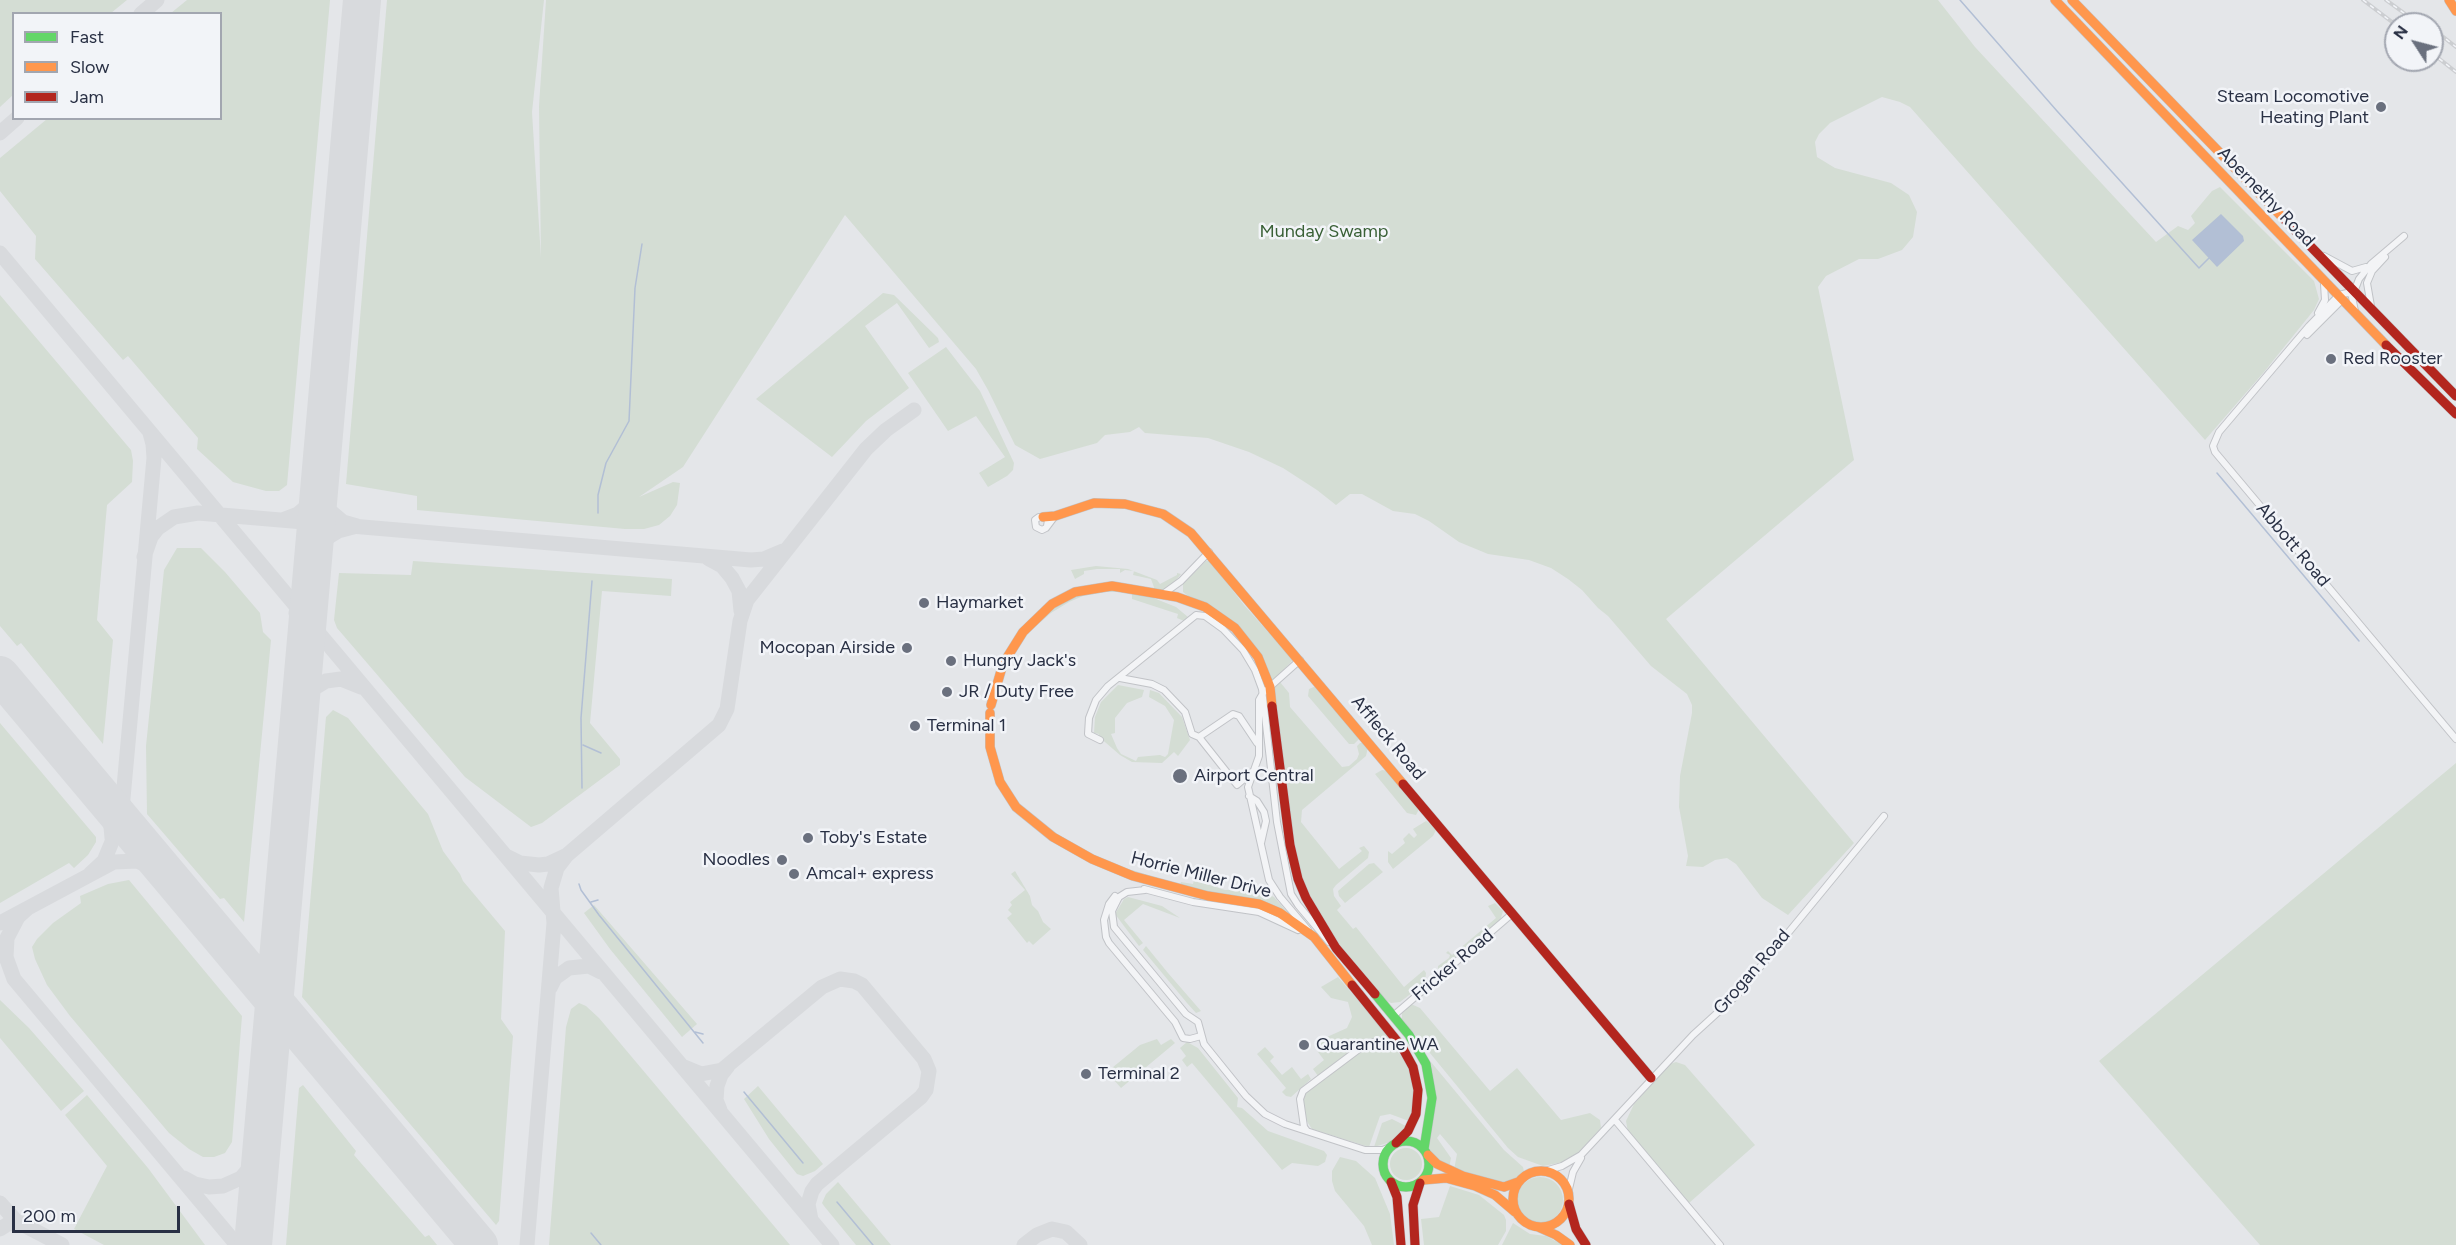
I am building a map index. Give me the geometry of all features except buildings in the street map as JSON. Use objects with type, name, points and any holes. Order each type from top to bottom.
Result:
[{"type":"main road","name":"Abernethy Road","points":[[2055,0],[2319,276],[2346,295],[2363,300],[2456,396]]},
{"type":"main road","name":"Abernethy Road","points":[[2072,0],[2344,280],[2346,295],[2358,317],[2456,414]]},
{"type":"main road","points":[[2449,0],[2456,11]]},
{"type":"main road","name":"Affleck Road","points":[[1043,517],[1055,516],[1094,503],[1135,505],[1154,510],[1179,523],[1209,552],[1651,1078]]},
{"type":"main road","name":"Horrie Miller Drive","points":[[1393,1145],[1412,1125],[1418,1105],[1417,1082],[1407,1054],[1331,951],[1311,908],[1294,862],[1267,690],[1258,657],[1242,635],[1214,612],[1188,600],[1124,587],[1102,587],[1075,592],[1052,604],[1027,627],[1009,652],[999,674],[990,709],[990,747],[999,782],[1016,807],[1053,837],[1092,859],[1133,876],[1208,896],[1259,904],[1280,913],[1331,951],[1393,1016],[1422,1053],[1429,1074],[1432,1098],[1426,1152]]},
{"type":"main road","points":[[1401,1245],[1397,1197],[1383,1168],[1383,1160],[1393,1145],[1411,1141],[1437,1164],[1463,1176],[1504,1187],[1520,1181],[1533,1172],[1545,1171],[1557,1176],[1568,1196],[1573,1221],[1586,1245]]},
{"type":"main road","points":[[1415,1245],[1413,1205],[1421,1181],[1429,1170],[1426,1152]]},
{"type":"main road","points":[[1391,1182],[1405,1188],[1421,1181],[1446,1178],[1481,1188],[1500,1199],[1527,1223],[1556,1235],[1570,1245]]},
{"type":"main road","points":[[1519,1216],[1513,1198],[1520,1181]]},
{"type":"main road","points":[[1537,1226],[1547,1226],[1557,1221],[1566,1209],[1568,1196]]},
{"type":"street","points":[[2346,295],[2371,264],[2404,236],[2376,266],[2368,279],[2368,297],[2378,315]]},
{"type":"street","points":[[2313,249],[2343,268],[2352,271],[2371,264]]},
{"type":"street","points":[[2309,326],[2325,300],[2326,290],[2319,276]]},
{"type":"street","name":"Abbott Road","points":[[2291,350],[2309,326],[2346,295]]},
{"type":"street","name":"Abbott Road","points":[[2346,295],[2291,350],[2219,432],[2213,443],[2214,450],[2456,739]]},
{"type":"street","points":[[1047,526],[1048,520],[1043,517],[1037,519],[1035,525],[1040,530],[1047,526],[1055,516]]},
{"type":"street","points":[[1158,594],[1166,592],[1181,581],[1209,552]]},
{"type":"street","points":[[1181,581],[1178,589],[1188,600]]},
{"type":"street","points":[[1100,740],[1088,734],[1090,713],[1102,692],[1198,615],[1205,616],[1234,639],[1267,690]]},
{"type":"street","points":[[1300,660],[1267,690],[1257,707],[1259,752],[1248,787],[1271,884],[1314,937]]},
{"type":"street","points":[[1120,678],[1152,684],[1164,690],[1184,710],[1192,734],[1199,738],[1238,785],[1253,771]]},
{"type":"street","points":[[1199,738],[1227,716],[1236,714],[1255,738],[1259,752]]},
{"type":"street","points":[[1249,796],[1257,801],[1264,812],[1266,821],[1260,843]]},
{"type":"street","name":"Grogan Road","points":[[1545,1171],[1566,1164],[1588,1147],[1651,1078],[1751,979],[1884,816]]},
{"type":"street","points":[[1201,1033],[1187,1039],[1179,1031],[1175,1022],[1106,937],[1104,920],[1109,904],[1122,891],[1138,888],[1192,902],[1258,912],[1295,929],[1331,951]]},
{"type":"street","points":[[1145,890],[1127,892],[1119,897],[1112,909],[1114,927],[1186,1014],[1198,1022],[1204,1044],[1258,1108],[1285,1124],[1365,1150],[1383,1150],[1393,1145]]},
{"type":"street","name":"Fricker Road","points":[[1393,1016],[1513,913]]},
{"type":"street","points":[[1308,1132],[1304,1127],[1300,1096],[1317,1080],[1371,1041],[1390,1042],[1407,1054]]},
{"type":"street","points":[[1615,1120],[1720,1245]]},
{"type":"street","name":"Grogan Road","points":[[1568,1196],[1575,1167],[1588,1147]]},
{"type":"green space","points":[[0,0],[127,0],[112,12],[12,12],[12,96],[0,107]]},
{"type":"green space","points":[[187,0],[330,0],[287,485],[279,491],[266,491],[233,482],[197,449],[198,438],[128,356],[123,360],[35,259],[36,236],[0,191],[0,158],[46,120],[222,120],[222,12],[172,12]]},
{"type":"green space","name":"Munday Swamp","points":[[387,0],[544,0],[532,112],[541,258],[539,106],[546,0],[1938,0],[1975,47],[2156,242],[2178,226],[2188,230],[2195,223],[2191,216],[2212,191],[2220,187],[2314,281],[2319,299],[2314,310],[2264,372],[2205,440],[1910,107],[1882,97],[1830,123],[1819,134],[1815,142],[1817,157],[1835,168],[1891,183],[1909,195],[1917,212],[1913,237],[1902,250],[1878,259],[1859,259],[1826,276],[1818,287],[1854,460],[1666,619],[1854,843],[1788,915],[1762,898],[1736,864],[1727,858],[1715,860],[1703,867],[1686,866],[1688,856],[1679,807],[1680,776],[1692,705],[1687,694],[1651,666],[1608,616],[1568,579],[1551,568],[1529,560],[1488,554],[1459,542],[1415,514],[1393,511],[1362,494],[1350,494],[1336,505],[1283,468],[1249,452],[1208,438],[1145,433],[1139,427],[1130,432],[1105,435],[1097,443],[1040,459],[1015,445],[976,369],[845,215],[683,467],[639,497],[673,482],[680,483],[677,505],[670,516],[659,525],[644,529],[625,529],[417,510],[417,496],[346,484]]},
{"type":"green space","points":[[883,293],[894,295],[938,338],[939,342],[929,348],[897,303],[865,326],[909,388],[866,421],[832,457],[756,399]]},
{"type":"green space","points":[[0,295],[131,450],[132,482],[107,505],[97,620],[113,640],[103,744],[21,643],[17,646],[0,626]]},
{"type":"green space","points":[[946,347],[980,391],[1014,463],[1013,470],[1007,476],[988,487],[979,473],[1005,457],[976,416],[948,431],[908,373]]},
{"type":"green space","points":[[177,548],[201,548],[260,613],[263,632],[271,640],[244,922],[224,898],[220,899],[147,814],[146,746],[164,570]]},
{"type":"green space","points":[[413,561],[672,579],[671,596],[602,591],[590,723],[620,759],[620,765],[542,823],[531,827],[465,777],[337,628],[334,620],[339,573],[411,575]]},
{"type":"green space","points":[[1206,561],[1210,561],[1244,605],[1293,660],[1272,682],[1257,650],[1183,592],[1183,584]]},
{"type":"green space","points":[[1096,566],[1128,569],[1133,571],[1125,570],[1120,573],[1120,569],[1097,569],[1084,571],[1084,574],[1075,579],[1071,570]]},
{"type":"green space","points":[[1134,571],[1157,580],[1160,584],[1177,573],[1181,574],[1173,584],[1158,591],[1155,590],[1151,579],[1133,575]]},
{"type":"green space","points":[[1107,590],[1131,592],[1105,592],[1083,596],[1051,613],[1036,626],[1034,624],[1050,609],[1065,600],[1088,592]]},
{"type":"green space","points":[[1132,592],[1176,607],[1188,617],[1184,621],[1177,618],[1178,614],[1132,599]]},
{"type":"green space","points":[[1280,682],[1289,693],[1290,707],[1342,767],[1349,766],[1357,759],[1359,754],[1357,746],[1360,743],[1368,747],[1366,756],[1302,810],[1301,822],[1339,869],[1362,851],[1359,848],[1364,846],[1369,852],[1368,858],[1336,885],[1333,889],[1334,896],[1341,906],[1337,910],[1353,929],[1356,927],[1404,987],[1424,970],[1426,973],[1425,983],[1400,1002],[1391,1003],[1384,999],[1334,940],[1314,909],[1295,861],[1273,687]]},
{"type":"green space","points":[[1118,685],[1144,690],[1142,697],[1127,703],[1115,718],[1115,733],[1111,734],[1121,754],[1136,761],[1138,757],[1160,755],[1165,757],[1168,754],[1174,720],[1165,706],[1149,697],[1150,690],[1159,693],[1182,717],[1190,740],[1178,756],[1174,752],[1162,763],[1132,762],[1120,755],[1098,736],[1099,734],[1094,733],[1095,717],[1101,702]]},
{"type":"green space","points":[[1316,686],[1359,739],[1354,744],[1349,744],[1308,696],[1309,689]]},
{"type":"green space","points":[[333,710],[348,718],[428,814],[443,851],[463,881],[505,931],[501,1019],[513,1036],[499,1221],[496,1225],[302,997],[326,717]]},
{"type":"green space","points":[[0,723],[96,837],[96,842],[88,855],[74,868],[69,863],[0,903]]},
{"type":"green space","points":[[2456,763],[2456,1245],[2260,1245],[2099,1061]]},
{"type":"green space","points":[[1382,770],[1388,771],[1419,809],[1416,815],[1407,813],[1375,774]]},
{"type":"green space","points":[[1426,821],[1437,828],[1433,836],[1393,869],[1388,862],[1388,851],[1392,854],[1405,843],[1403,839],[1409,833],[1414,838],[1417,835],[1413,829]]},
{"type":"green space","points":[[1374,863],[1383,872],[1345,903],[1338,891],[1369,864]]},
{"type":"green space","points":[[1132,870],[1180,885],[1181,882],[1193,884],[1194,880],[1225,890],[1256,889],[1274,897],[1289,914],[1253,900],[1205,893],[1131,872]]},
{"type":"green space","points":[[1015,871],[1030,896],[1032,905],[1043,922],[1051,929],[1033,945],[1029,941],[1027,943],[1007,918],[1012,914],[1008,910],[1012,905],[1010,902],[1025,890],[1011,874]]},
{"type":"green space","points":[[129,880],[242,1016],[232,1142],[225,1153],[214,1157],[203,1157],[169,1133],[70,1016],[47,985],[35,959],[32,947],[37,939],[53,923],[81,903],[80,896],[108,884]]},
{"type":"green space","points":[[1128,897],[1162,906],[1180,918],[1143,904],[1124,920],[1143,943],[1139,946],[1115,914],[1124,899]]},
{"type":"green space","points":[[1495,903],[1503,911],[1500,921],[1441,971],[1438,970],[1438,966],[1449,958],[1450,955],[1446,953],[1448,951],[1452,955],[1496,918],[1488,906]]},
{"type":"green space","points":[[594,905],[697,1024],[682,1037],[610,949],[584,913]]},
{"type":"green space","points":[[1146,946],[1201,1011],[1196,1013],[1187,1003],[1143,950]]},
{"type":"green space","points":[[1338,977],[1389,1037],[1366,1040],[1318,1076],[1313,1069],[1324,1060],[1318,1052],[1322,1050],[1318,1041],[1347,1028],[1352,1017],[1348,1002],[1331,998],[1321,987]]},
{"type":"green space","points":[[0,1000],[29,1028],[84,1091],[61,1111],[0,1038]]},
{"type":"green space","points":[[579,1003],[599,1018],[790,1245],[549,1245],[566,1027],[571,1009]]},
{"type":"green space","points":[[1411,1004],[1420,1008],[1490,1091],[1517,1068],[1561,1120],[1590,1113],[1600,1120],[1601,1128],[1577,1154],[1564,1162],[1543,1166],[1518,1157],[1508,1148],[1402,1019],[1402,1013]]},
{"type":"green space","points":[[1157,1039],[1161,1045],[1171,1039],[1175,1043],[1121,1088],[1107,1072],[1140,1045]]},
{"type":"green space","points":[[1187,1042],[1198,1048],[1238,1098],[1237,1107],[1242,1108],[1268,1131],[1324,1151],[1327,1155],[1325,1162],[1318,1166],[1292,1163],[1282,1170],[1192,1063],[1187,1067],[1182,1060],[1186,1056],[1180,1048]]},
{"type":"green space","points":[[1377,1043],[1394,1048],[1408,1063],[1414,1086],[1414,1102],[1409,1121],[1390,1114],[1380,1116],[1369,1147],[1312,1129],[1306,1120],[1303,1100],[1305,1094],[1367,1047]]},
{"type":"green space","points":[[1265,1047],[1274,1057],[1270,1061],[1282,1075],[1292,1067],[1301,1079],[1308,1074],[1311,1079],[1291,1097],[1282,1092],[1286,1088],[1257,1054]]},
{"type":"green space","points":[[1431,1062],[1504,1150],[1523,1167],[1524,1172],[1521,1176],[1507,1183],[1454,1170],[1457,1154],[1440,1134],[1437,1138],[1451,1158],[1449,1168],[1431,1153],[1428,1145],[1436,1101]]},
{"type":"green space","points":[[1676,1062],[1685,1065],[1755,1145],[1689,1203],[1628,1132],[1626,1121],[1634,1104],[1670,1064]]},
{"type":"green space","points":[[303,1085],[356,1151],[354,1155],[425,1237],[429,1235],[437,1245],[286,1245],[299,1088]]},
{"type":"green space","points":[[758,1086],[823,1164],[815,1171],[803,1176],[797,1174],[769,1139],[744,1099]]},
{"type":"green space","points":[[87,1095],[148,1168],[205,1245],[104,1245],[74,1229],[107,1166],[65,1115]]},
{"type":"green space","points":[[1392,1119],[1406,1126],[1394,1141],[1374,1147],[1382,1123]]},
{"type":"green space","points":[[1406,1148],[1417,1153],[1422,1164],[1417,1175],[1406,1180],[1395,1175],[1390,1164],[1395,1153]]},
{"type":"green space","points":[[1340,1157],[1356,1161],[1375,1178],[1390,1214],[1394,1245],[1372,1245],[1364,1226],[1335,1191],[1332,1171]]},
{"type":"green space","points":[[1540,1177],[1556,1184],[1563,1200],[1556,1216],[1540,1223],[1524,1216],[1517,1200],[1524,1184]]},
{"type":"green space","points":[[838,1182],[891,1245],[856,1245],[822,1203],[826,1194]]},
{"type":"green space","points":[[1450,1186],[1479,1195],[1504,1215],[1506,1231],[1498,1245],[1424,1245],[1421,1219],[1439,1217]]},
{"type":"green space","points":[[1513,1223],[1530,1234],[1546,1236],[1563,1245],[1502,1245]]},
{"type":"water","points":[[2221,214],[2243,236],[2244,241],[2217,267],[2192,240]]},
{"type":"waterway","points":[[1960,0],[2199,268],[2209,258]]},
{"type":"waterway","points":[[598,513],[598,495],[606,463],[629,421],[635,288],[642,244]]},
{"type":"waterway","points":[[2217,473],[2359,641]]},
{"type":"waterway","points":[[582,788],[581,718],[592,581]]},
{"type":"waterway","points":[[583,745],[601,753]]},
{"type":"waterway","points":[[579,884],[599,915],[703,1043]]},
{"type":"waterway","points":[[591,902],[598,900]]},
{"type":"waterway","points":[[695,1032],[703,1034]]},
{"type":"waterway","points":[[744,1092],[803,1163]]},
{"type":"waterway","points":[[837,1202],[873,1245]]},
{"type":"waterway","points":[[591,1233],[601,1245]]},
{"type":"taxiway","points":[[143,12],[157,0]]},
{"type":"taxiway","points":[[0,133],[15,120]]},
{"type":"taxiway","points":[[0,253],[832,1245]]},
{"type":"taxiway","points":[[527,1245],[554,923],[551,888],[557,868],[567,855],[719,725],[727,709],[740,621],[747,600],[866,449],[886,430],[914,410]]},
{"type":"taxiway","points":[[90,874],[104,861],[121,820],[154,458],[150,433]]},
{"type":"taxiway","points":[[285,519],[298,514],[305,508],[312,500],[320,482],[322,495],[330,511],[343,522],[357,526],[338,531],[325,539],[317,551],[312,566]]},
{"type":"taxiway","points":[[144,557],[151,537],[158,528],[174,517],[198,513],[751,560],[764,559],[783,551]]},
{"type":"taxiway","points":[[709,559],[722,566],[732,578],[739,591],[741,611]]},
{"type":"taxiway","points":[[309,599],[310,613],[315,628]]},
{"type":"taxiway","points":[[296,613],[301,625],[305,650]]},
{"type":"taxiway","points":[[300,712],[311,690],[326,681],[341,679],[361,687]]},
{"type":"taxiway","points":[[109,804],[112,838]]},
{"type":"taxiway","points":[[125,806],[132,828],[150,854]]},
{"type":"taxiway","points":[[508,857],[520,863],[539,865],[548,864],[565,856]]},
{"type":"taxiway","points":[[0,923],[114,862],[137,861],[168,875]]},
{"type":"taxiway","points":[[28,908],[18,917],[7,938],[6,957],[14,979],[237,1245]]},
{"type":"taxiway","points":[[550,988],[555,978],[569,968],[589,966],[601,972]]},
{"type":"taxiway","points":[[684,1067],[701,1074],[722,1070],[822,987],[840,979],[862,985],[924,1059],[929,1071],[926,1090],[921,1097],[817,1184],[808,1204],[811,1220]]},
{"type":"taxiway","points":[[720,1110],[716,1100],[717,1086],[728,1066]]},
{"type":"taxiway","points":[[184,1178],[195,1184],[209,1187],[223,1186],[241,1178],[258,1158],[263,1134]]},
{"type":"taxiway","points":[[0,1203],[16,1221],[62,1245]]},
{"type":"taxiway","points":[[0,1229],[8,1224],[20,1223]]},
{"type":"taxiway","points":[[1024,1245],[1037,1235],[1052,1229],[1066,1232],[1080,1245]]},
{"type":"runway","points":[[253,1245],[362,0]]},
{"type":"runway","points":[[0,675],[479,1245]]},
{"type":"railway","points":[[2363,0],[2384,16]]},
{"type":"railway","points":[[2386,0],[2402,12]]},
{"type":"railway","points":[[2444,38],[2456,47]]},
{"type":"railway","points":[[2444,62],[2456,72]]},
{"type":"traffic: fast","points":[[1375,994],[1409,1035],[1426,1064],[1432,1098],[1424,1149]]},
{"type":"traffic: fast","points":[[1406,1141],[1422,1148],[1429,1164],[1422,1180],[1406,1187],[1390,1180],[1383,1164],[1390,1148],[1406,1141]]},
{"type":"traffic: slow","points":[[2055,0],[2386,345]]},
{"type":"traffic: slow","points":[[2072,0],[2284,219]]},
{"type":"traffic: slow","points":[[2449,0],[2456,11]]},
{"type":"traffic: slow","points":[[1043,517],[1055,516],[1094,503],[1125,504],[1163,514],[1191,533],[1403,784]]},
{"type":"traffic: slow","points":[[991,705],[1003,664],[1023,632],[1052,604],[1075,592],[1112,586],[1177,597],[1205,607],[1235,628],[1258,657],[1270,687],[1272,706]]},
{"type":"traffic: slow","points":[[990,713],[990,747],[1000,782],[1016,807],[1053,837],[1092,859],[1133,876],[1208,896],[1259,904],[1280,913],[1314,937],[1352,985]]},
{"type":"traffic: slow","points":[[1428,1155],[1437,1164],[1463,1176],[1504,1187],[1518,1182]]},
{"type":"traffic: slow","points":[[1541,1171],[1552,1173],[1561,1179],[1567,1188],[1569,1199],[1567,1210],[1561,1219],[1552,1225],[1541,1227],[1530,1225],[1521,1219],[1515,1210],[1513,1199],[1515,1188],[1521,1179],[1530,1173],[1541,1171]]},
{"type":"traffic: slow","points":[[1423,1180],[1446,1178],[1475,1186],[1495,1195],[1515,1212]]},
{"type":"traffic: slow","points":[[1538,1227],[1556,1235],[1570,1245]]},
{"type":"traffic: jam","points":[[2284,219],[2456,396]]},
{"type":"traffic: jam","points":[[2386,345],[2456,414]]},
{"type":"traffic: jam","points":[[1272,706],[1290,845],[1298,879],[1306,898],[1336,948],[1375,994]]},
{"type":"traffic: jam","points":[[1403,784],[1651,1078]]},
{"type":"traffic: jam","points":[[1352,985],[1402,1047],[1413,1067],[1418,1090],[1416,1114],[1408,1131],[1396,1143]]},
{"type":"traffic: jam","points":[[1391,1182],[1397,1197],[1401,1245]]},
{"type":"traffic: jam","points":[[1415,1245],[1413,1205],[1420,1183]]},
{"type":"traffic: jam","points":[[1569,1204],[1576,1229],[1586,1245]]},
{"type":"place","name":"Steam Locomotive Heating Plant","points":[[2381,107]]},
{"type":"place","name":"Red Rooster","points":[[2331,359]]},
{"type":"place","name":"Haymarket","points":[[924,603]]},
{"type":"place","name":"Mocopan Airside","points":[[907,648]]},
{"type":"place","name":"Hungry Jack's","points":[[951,661]]},
{"type":"place","name":"JR / Duty Free","points":[[947,692]]},
{"type":"place","name":"Terminal 1","points":[[915,726]]},
{"type":"place","name":"Airport Central","points":[[1180,776]]},
{"type":"place","name":"Toby's Estate","points":[[808,838]]},
{"type":"place","name":"Noodles","points":[[782,860]]},
{"type":"place","name":"Amcal+ express","points":[[794,874]]},
{"type":"place","name":"Quarantine WA","points":[[1304,1045]]},
{"type":"place","name":"Terminal 2","points":[[1086,1074]]}]
